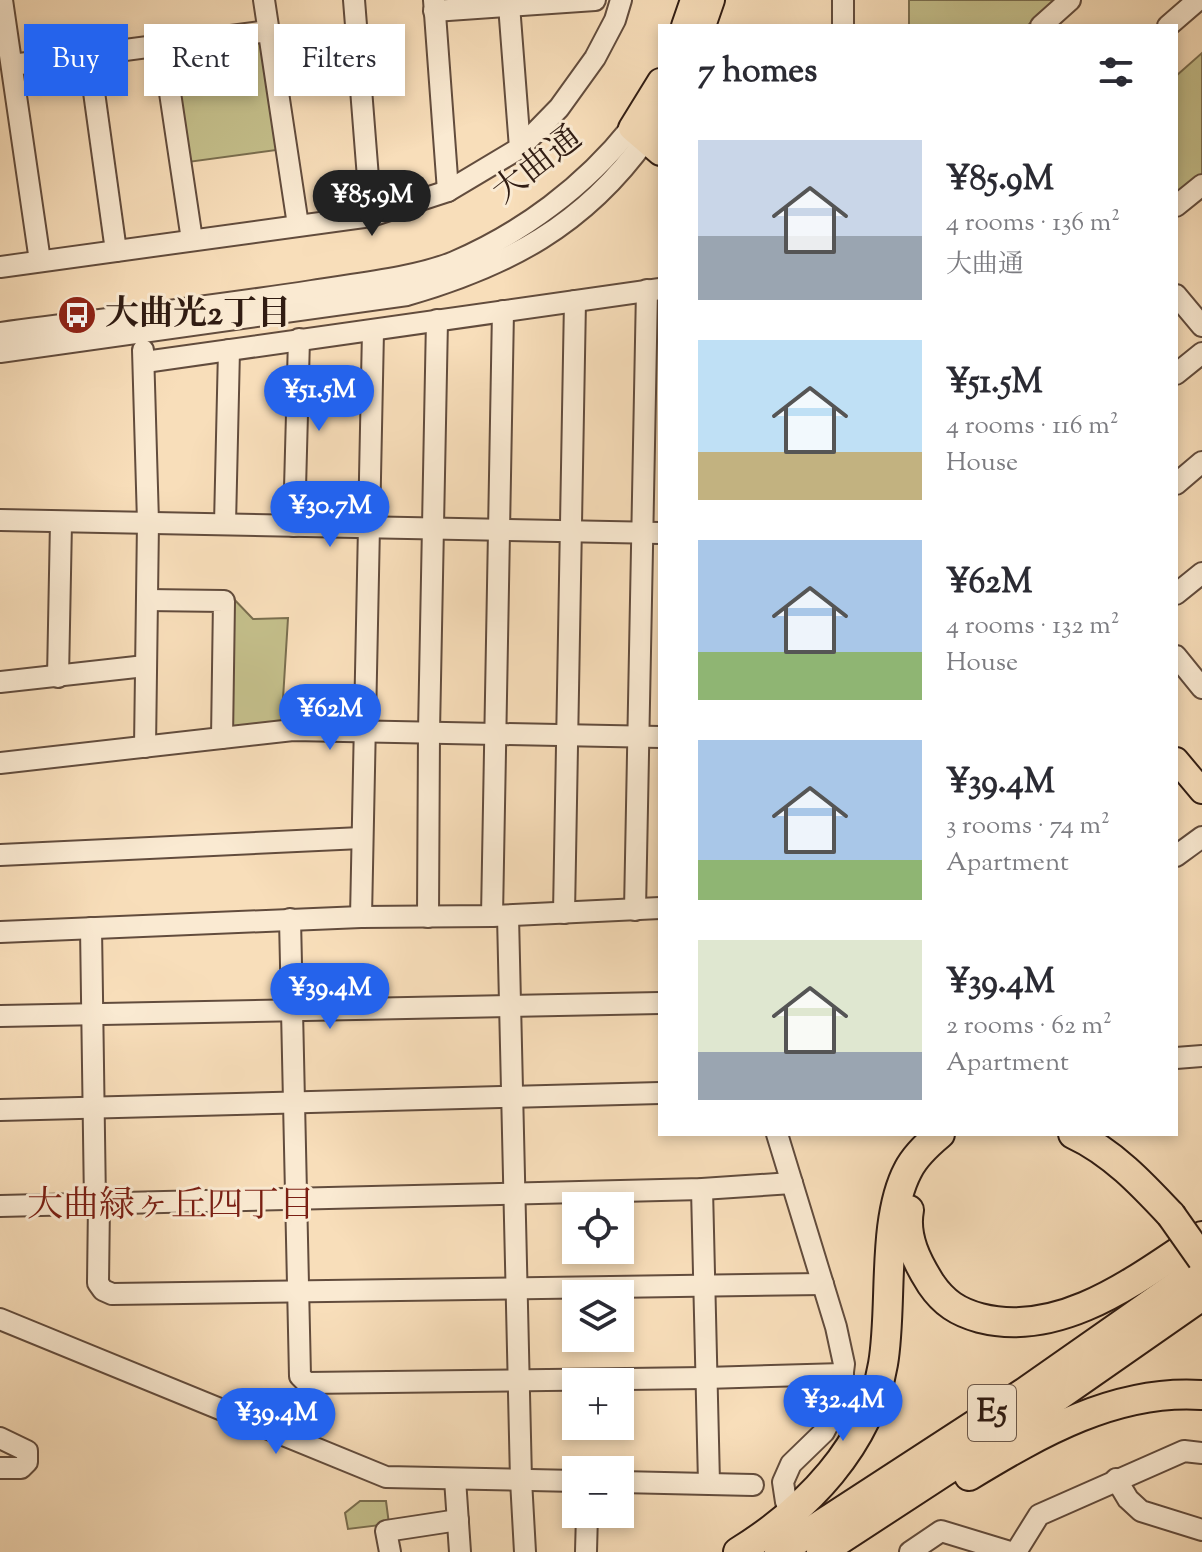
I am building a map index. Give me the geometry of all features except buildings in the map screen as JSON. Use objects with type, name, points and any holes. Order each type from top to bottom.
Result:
[{"type":"highway","points":[[738,1552],[798,1508],[837,1467],[868,1416],[883,1365],[896,1202],[908,1170],[938,1136]]},
{"type":"highway","points":[[960,1136],[940,1150],[923,1169],[912,1192],[908,1218],[911,1244],[920,1267],[947,1304],[968,1315],[996,1322],[1052,1318],[1082,1307],[1133,1281],[1202,1237],[1114,1159],[1076,1136]]},
{"type":"highway","points":[[1102,1136],[1146,1169],[1176,1212],[1202,1259]]},
{"type":"highway","name":"E5","points":[[779,1552],[1025,1392],[1202,1268]]},
{"type":"highway","name":"E5","points":[[821,1552],[1045,1405],[1202,1296]]},
{"type":"highway","points":[[843,1552],[978,1470],[1088,1413],[1134,1399],[1181,1393],[1202,1395]]},
{"type":"main road","points":[[685,24],[693,0]]},
{"type":"main road","points":[[704,24],[712,0]]},
{"type":"main road","name":"大曲通","points":[[646,140],[658,89]]},
{"type":"main road","name":"大曲通","points":[[646,140],[658,119]]},
{"type":"main road","points":[[1178,766],[1202,791]]},
{"type":"street","points":[[2,0],[40,261]]},
{"type":"street","points":[[264,0],[298,225]]},
{"type":"street","points":[[354,0],[371,216]]},
{"type":"street","points":[[448,191],[434,6],[595,0]]},
{"type":"street","points":[[0,267],[371,216],[448,191],[520,148],[559,108],[595,58],[615,20],[621,0]]},
{"type":"street","points":[[843,0],[843,24]]},
{"type":"street","points":[[1043,24],[1070,0]]},
{"type":"street","points":[[1170,24],[1198,0]]},
{"type":"street","points":[[509,5],[520,148]]},
{"type":"street","points":[[258,32],[268,31]]},
{"type":"street","points":[[12,65],[24,64]]},
{"type":"street","points":[[95,96],[116,251]]},
{"type":"street","points":[[170,96],[192,240]]},
{"type":"street","name":"大曲通","points":[[0,333],[374,281],[453,263],[549,207],[613,151],[646,140]]},
{"type":"street","name":"大曲通","points":[[0,352],[140,335],[407,295],[464,278],[530,246],[554,229],[612,182],[646,140]]},
{"type":"street","points":[[1178,205],[1200,190]]},
{"type":"street","points":[[145,362],[653,290],[651,533],[637,736],[635,910]]},
{"type":"street","points":[[1178,297],[1202,326]]},
{"type":"street","points":[[564,913],[575,301]]},
{"type":"street","points":[[503,311],[494,734],[500,916],[511,1005],[525,1552]]},
{"type":"street","points":[[428,917],[437,320]]},
{"type":"street","points":[[361,917],[373,331]]},
{"type":"street","points":[[140,335],[145,362],[148,522],[145,747]]},
{"type":"street","points":[[294,526],[299,339]]},
{"type":"street","points":[[225,524],[229,350]]},
{"type":"street","points":[[1178,372],[1202,353]]},
{"type":"street","points":[[1178,482],[1202,462]]},
{"type":"street","points":[[0,520],[651,533]]},
{"type":"street","points":[[58,677],[61,522]]},
{"type":"street","points":[[1178,592],[1202,573]]},
{"type":"street","points":[[147,600],[224,601],[222,738]]},
{"type":"street","points":[[1178,658],[1202,688]]},
{"type":"street","points":[[0,682],[145,666]]},
{"type":"street","points":[[0,763],[293,730],[658,737]]},
{"type":"street","points":[[1178,855],[1202,837]]},
{"type":"street","points":[[0,855],[361,838]]},
{"type":"street","points":[[0,932],[290,919],[500,916],[658,908]]},
{"type":"street","points":[[290,919],[300,1376],[307,1383],[843,1374]]},
{"type":"street","points":[[91,928],[98,1283],[103,1290],[112,1294],[297,1293],[823,1284]]},
{"type":"street","points":[[0,1016],[658,1003]]},
{"type":"street","points":[[1178,1058],[1202,1056]]},
{"type":"street","points":[[0,1110],[658,1093]]},
{"type":"street","points":[[778,1136],[836,1327],[844,1364],[839,1403],[824,1432],[791,1464],[783,1482],[786,1502]]},
{"type":"street","points":[[0,1206],[702,1189],[792,1183]]},
{"type":"street","points":[[702,1189],[709,1483]]},
{"type":"street","points":[[0,1319],[386,1477],[562,1481]]},
{"type":"street","points":[[0,1438],[27,1451],[27,1462],[21,1468],[0,1468]]},
{"type":"street","points":[[910,1552],[941,1531],[1013,1552],[1039,1515],[1184,1451],[1202,1453]]},
{"type":"street","points":[[455,1479],[460,1552]]},
{"type":"street","points":[[1116,1479],[1128,1499],[1141,1511],[1202,1530]]},
{"type":"street","points":[[634,1482],[753,1485]]},
{"type":"street","points":[[390,1552],[386,1531],[458,1520]]},
{"type":"street","points":[[586,1552],[587,1528]]},
{"type":"shaded area","points":[[909,0],[1056,0],[1029,24],[909,24]]},
{"type":"shaded area","points":[[268,31],[274,96],[277,96],[284,149],[181,163],[171,96],[258,96],[258,32]]},
{"type":"shaded area","points":[[1202,53],[1202,175],[1178,194],[1178,74]]},
{"type":"shaded area","points":[[229,594],[253,619],[288,618],[281,731],[222,738]]},
{"type":"shaded area","points":[[360,1501],[386,1501],[389,1524],[348,1529],[345,1513]]},
{"type":"place","name":"大曲光2丁目","points":[[77,315]]},
{"type":"district","name":"大曲緑ヶ丘四丁目","points":[[171,1207]]}]
